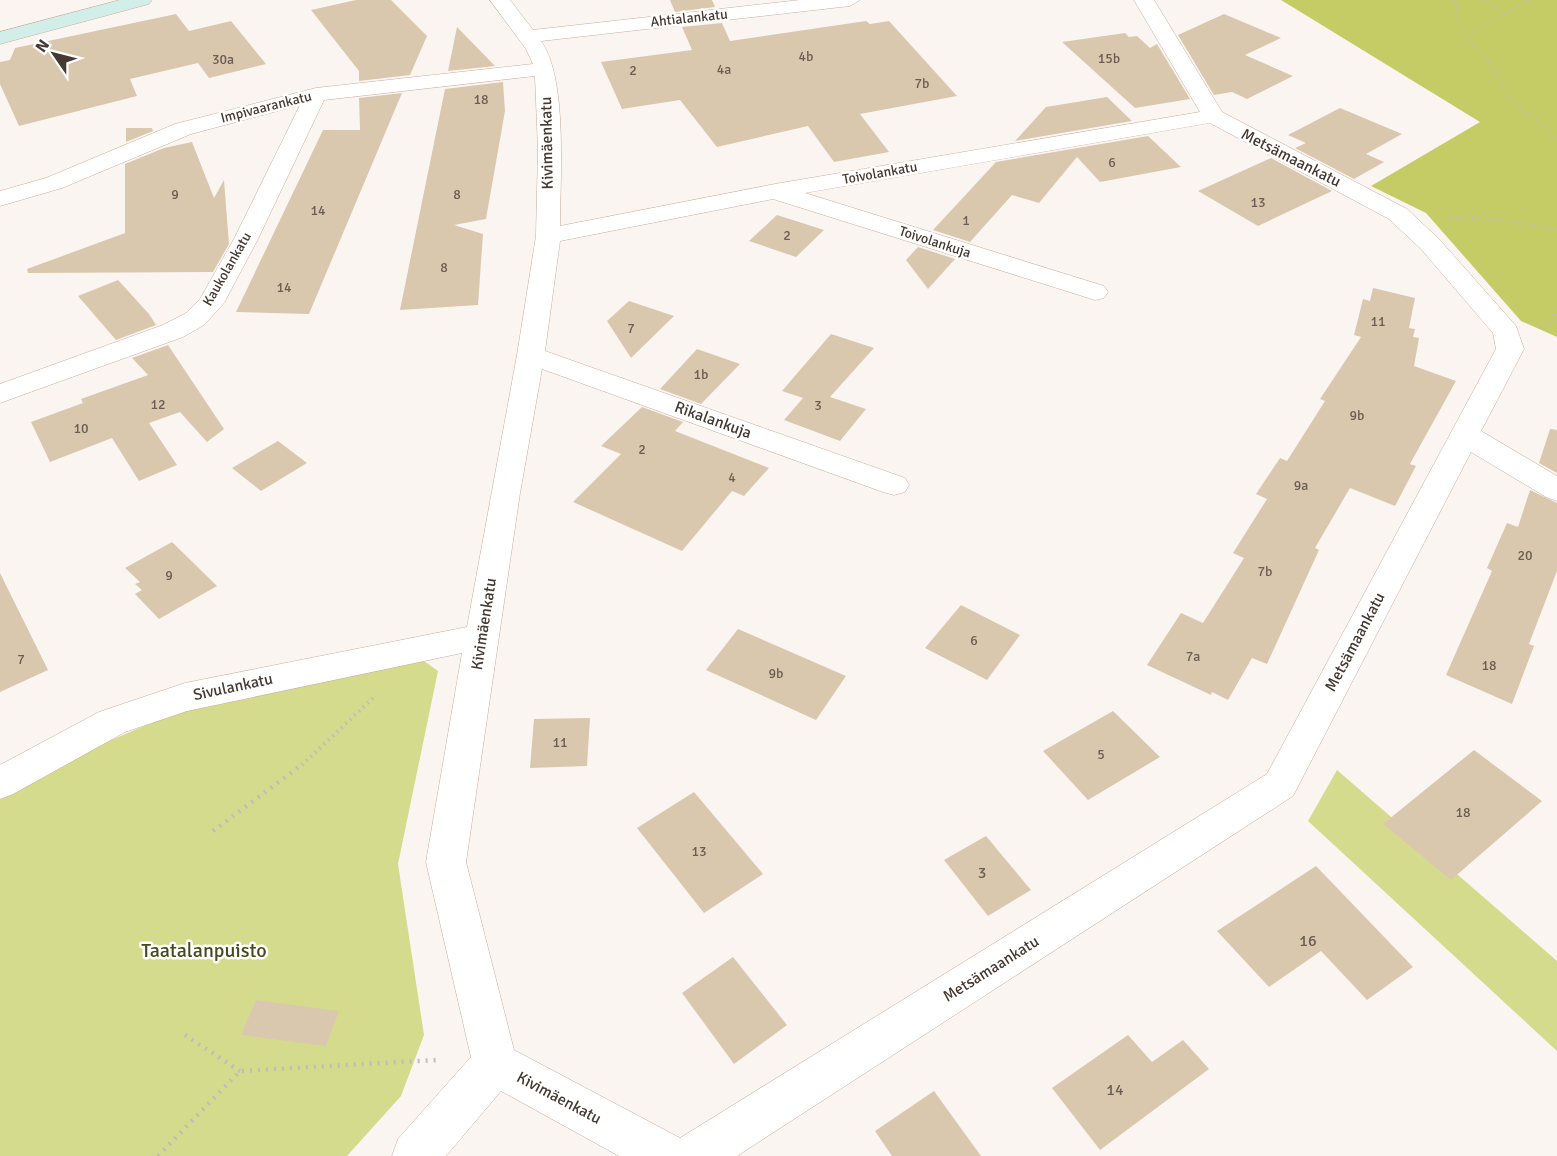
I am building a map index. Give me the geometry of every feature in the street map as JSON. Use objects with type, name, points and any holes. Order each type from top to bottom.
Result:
[{"type":"main road","points":[[0,38],[142,0]]},
{"type":"street","name":"Kivimäenkatu","points":[[500,0],[542,58],[545,69],[549,150],[548,236],[531,355],[446,862],[495,1064],[666,1156]]},
{"type":"street","name":"Ahtialankatu","points":[[528,37],[850,0]]},
{"type":"street","name":"Metsämaankatu","points":[[695,1156],[1280,785],[1510,349],[1506,332],[1431,244],[1403,218],[1238,131],[1214,116],[1144,0]]},
{"type":"street","name":"Impivaarankatu","points":[[0,199],[54,183],[183,129],[316,94],[545,69]]},
{"type":"street","name":"Kaukolankatu","points":[[0,394],[153,339],[195,319],[211,303],[241,248],[316,94]]},
{"type":"street","name":"Toivolankatu","points":[[548,236],[775,191],[1214,116]]},
{"type":"street","name":"Toivolankuja","points":[[775,191],[1095,292]]},
{"type":"street","name":"Rikalankuja","points":[[531,355],[894,485]]},
{"type":"street","points":[[1464,435],[1557,490]]},
{"type":"street","name":"Sivulankatu","points":[[0,783],[112,722],[185,697],[411,650],[482,638]]},
{"type":"street","points":[[415,1156],[495,1064]]},
{"type":"path","points":[[1455,0],[1465,36],[1489,62],[1508,97],[1546,127],[1557,141]]},
{"type":"path","points":[[1484,0],[1504,12]]},
{"type":"path","points":[[1465,36],[1529,0]]},
{"type":"path","points":[[1403,218],[1484,218],[1557,229]]},
{"type":"path","points":[[1553,322],[1557,311]]},
{"type":"path","points":[[213,831],[301,766],[398,674],[411,650]]},
{"type":"path","points":[[185,1035],[240,1071],[439,1060]]},
{"type":"path","points":[[158,1156],[240,1071]]},
{"type":"green space","points":[[1281,0],[1557,0],[1557,337],[1521,321],[1426,213],[1371,186],[1480,122]]},
{"type":"green space","name":"Taatalanpuisto","points":[[424,661],[438,671],[398,864],[424,1035],[401,1096],[347,1156],[0,1156],[0,798],[79,754],[174,713]]},
{"type":"green space","points":[[1337,770],[1557,961],[1557,1051],[1308,821]]},
{"type":"building","points":[[356,0],[391,0],[427,36],[410,75],[359,81],[359,71],[311,10]]},
{"type":"building","points":[[670,0],[712,0],[715,7],[675,12]]},
{"type":"building","points":[[176,14],[189,31],[231,21],[266,64],[209,78],[198,63],[130,79],[137,96],[19,126],[0,84],[0,62],[10,60],[15,48]]},
{"type":"building","points":[[1224,14],[1281,38],[1245,55],[1293,76],[1247,99],[1232,92],[1214,95],[1178,35]]},
{"type":"building","points":[[866,21],[870,24],[889,21],[957,96],[860,114],[889,152],[834,162],[808,126],[717,147],[680,100],[622,109],[601,62],[692,50],[682,27],[722,23],[730,41]]},
{"type":"building","points":[[457,27],[495,66],[448,71]]},
{"type":"building","points":[[1125,33],[1129,37],[1137,36],[1150,48],[1157,44],[1190,99],[1135,108],[1062,42]]},
{"type":"building","points":[[503,82],[505,111],[486,219],[454,225],[483,234],[478,305],[400,310],[445,89]]},
{"type":"building","points":[[402,93],[309,314],[236,312],[323,130],[360,130],[359,98]]},
{"type":"building","points":[[1107,97],[1132,121],[1015,141],[1046,107]]},
{"type":"building","points":[[1340,108],[1402,134],[1366,154],[1384,162],[1354,179],[1295,148],[1306,143],[1288,135]]},
{"type":"building","points":[[126,128],[152,128],[153,131],[126,142]]},
{"type":"building","points":[[1148,136],[1181,167],[1100,182],[1077,157],[1039,203],[1012,195],[970,242],[933,230],[996,162]]},
{"type":"building","points":[[192,142],[214,198],[224,180],[229,244],[213,272],[28,273],[27,269],[125,233],[125,164],[164,148]]},
{"type":"building","points":[[1271,158],[1332,191],[1258,226],[1198,191]]},
{"type":"building","points":[[777,215],[824,230],[796,257],[749,241]]},
{"type":"building","points":[[918,247],[955,259],[928,289],[906,260]]},
{"type":"building","points":[[118,280],[156,325],[116,340],[78,296]]},
{"type":"building","points":[[1373,288],[1415,298],[1409,328],[1415,329],[1413,337],[1419,338],[1414,366],[1456,381],[1410,464],[1416,466],[1395,506],[1350,488],[1315,548],[1319,550],[1267,664],[1252,658],[1228,700],[1212,692],[1211,695],[1147,665],[1181,613],[1203,623],[1244,558],[1233,553],[1267,499],[1256,494],[1280,458],[1287,461],[1325,401],[1320,399],[1361,337],[1354,335],[1363,299],[1370,301]]},
{"type":"building","points":[[629,301],[674,316],[631,358],[607,321]]},
{"type":"building","points":[[831,334],[874,348],[830,397],[866,409],[840,441],[784,420],[803,398],[782,391]]},
{"type":"building","points":[[168,345],[224,429],[207,442],[180,412],[149,423],[177,465],[139,481],[112,438],[50,462],[31,422],[83,403],[81,399],[148,375],[132,358]]},
{"type":"building","points":[[697,349],[740,364],[701,404],[660,389]]},
{"type":"building","points":[[642,407],[683,422],[675,431],[769,468],[744,496],[732,491],[682,551],[573,502],[621,454],[601,446]]},
{"type":"building","points":[[1550,429],[1557,430],[1557,473],[1539,463]]},
{"type":"building","points":[[278,441],[307,463],[261,491],[232,468]]},
{"type":"building","points":[[1530,490],[1557,503],[1557,571],[1529,644],[1534,646],[1512,704],[1446,675],[1492,571],[1487,568],[1507,523],[1518,527]]},
{"type":"building","points":[[172,542],[217,586],[159,619],[135,594],[142,590],[135,584],[140,582],[125,568]]},
{"type":"building","points":[[0,573],[48,670],[0,692]]},
{"type":"building","points":[[961,605],[1020,635],[987,680],[925,648]]},
{"type":"building","points":[[738,629],[846,676],[816,720],[706,670]]},
{"type":"building","points":[[1113,711],[1160,757],[1088,800],[1043,751]]},
{"type":"building","points":[[590,718],[587,766],[530,768],[534,719]]},
{"type":"building","points":[[1474,750],[1542,801],[1451,880],[1383,824]]},
{"type":"building","points":[[694,792],[763,874],[704,913],[637,828]]},
{"type":"building","points":[[986,836],[1031,890],[988,916],[944,860]]},
{"type":"building","points":[[1316,866],[1413,967],[1367,1000],[1321,951],[1269,987],[1217,931]]},
{"type":"building","points":[[733,957],[787,1025],[734,1064],[682,993]]},
{"type":"building","points":[[256,1000],[339,1011],[326,1046],[241,1035]]},
{"type":"building","points":[[1128,1035],[1152,1062],[1183,1040],[1209,1069],[1100,1150],[1052,1088]]},
{"type":"building","points":[[934,1091],[981,1156],[892,1156],[875,1131]]}]
